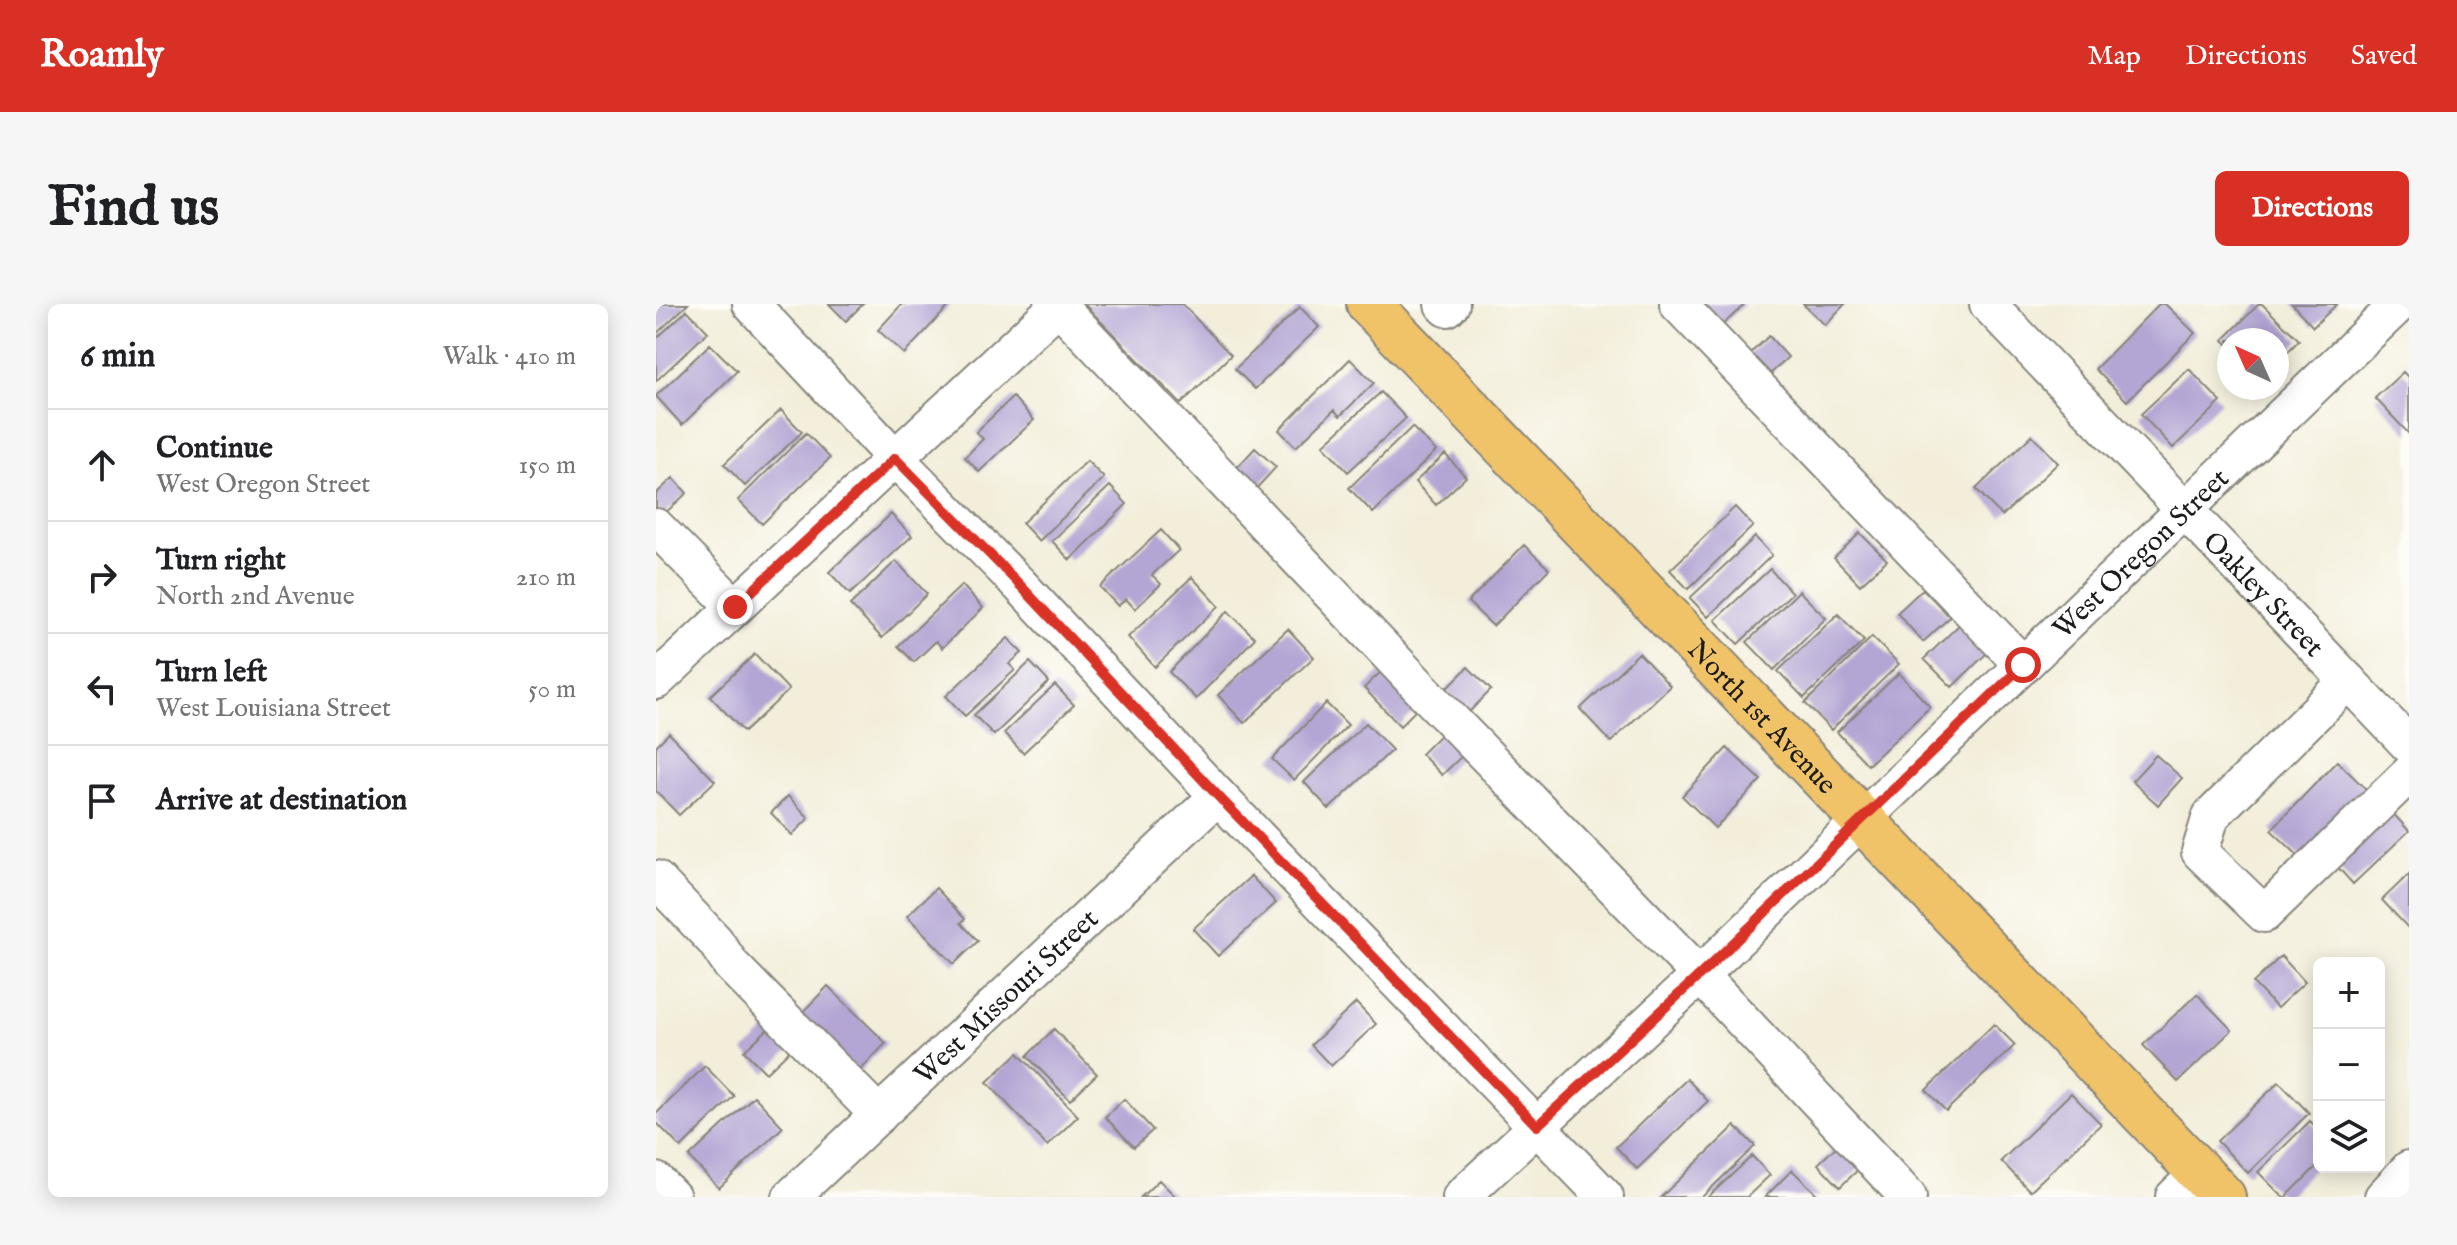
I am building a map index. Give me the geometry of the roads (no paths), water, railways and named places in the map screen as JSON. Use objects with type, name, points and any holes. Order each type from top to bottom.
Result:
[{"type":"main road","name":"North 1st Avenue","points":[[1382,308],[1862,820],[2199,1189]]},
{"type":"street","points":[[751,304],[1218,796],[1605,1197]]},
{"type":"street","points":[[1443,304],[1447,308],[1451,304]]},
{"type":"street","points":[[1678,304],[2023,665]]},
{"type":"street","name":"Oakley Street","points":[[1988,304],[2409,745]]},
{"type":"street","points":[[656,681],[1058,305],[1421,688],[1700,975],[1908,1197]]},
{"type":"street","name":"West Oregon Street","points":[[1461,1197],[1700,975],[2185,510],[2377,311]]},
{"type":"street","points":[[656,527],[735,607]]},
{"type":"street","points":[[2348,681],[2211,816],[2200,852],[2264,914],[2409,774]]},
{"type":"street","name":"West Missouri Street","points":[[791,1197],[1218,796]]},
{"type":"street","points":[[656,879],[715,941],[731,965],[879,1115]]},
{"type":"street","points":[[2383,1197],[2409,1169]]},
{"type":"street","points":[[656,1181],[672,1197]]}]
